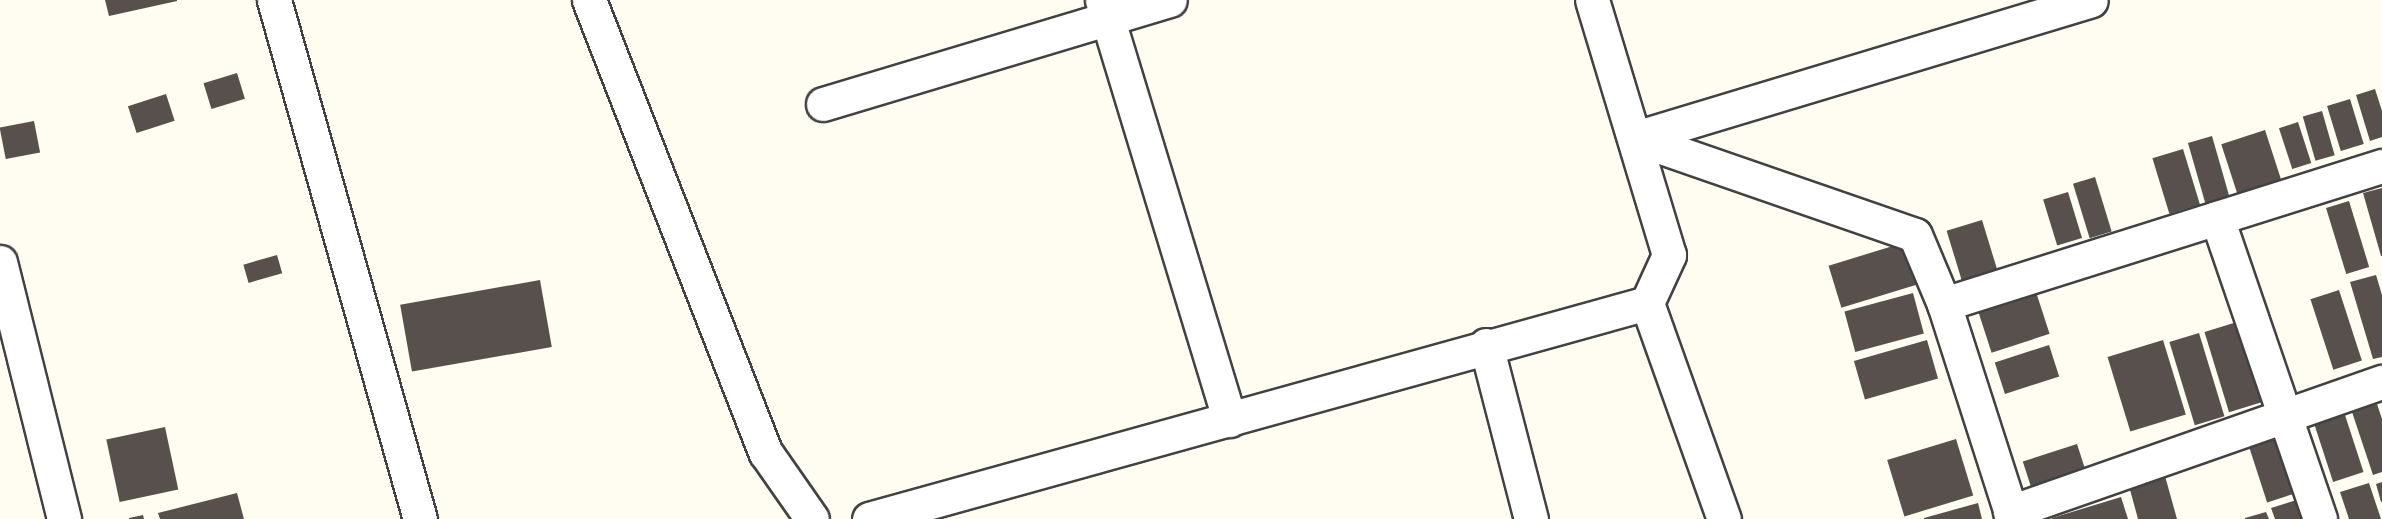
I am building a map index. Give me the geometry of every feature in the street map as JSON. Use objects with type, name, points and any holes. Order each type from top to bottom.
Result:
[{"type":"street","points":[[274,0],[420,519]]},
{"type":"street","points":[[589,0],[766,453],[812,519]]},
{"type":"street","points":[[823,104],[1105,9],[1170,0]]},
{"type":"street","points":[[1592,0],[1669,255],[1647,303],[1724,519]]},
{"type":"street","points":[[1635,138],[2050,6],[2091,0]]},
{"type":"street","points":[[1105,9],[1230,420]]},
{"type":"street","points":[[1635,138],[1915,235],[1944,304],[2012,516],[2382,382]]},
{"type":"street","points":[[1944,304],[2382,166]]},
{"type":"street","points":[[2217,218],[2288,416],[2320,519]]},
{"type":"street","points":[[0,262],[5,299],[64,519]]},
{"type":"street","points":[[869,519],[1230,420],[1486,345],[1647,303]]},
{"type":"street","points":[[1486,345],[1531,519]]},
{"type":"building","points":[[105,0],[177,0],[177,1],[109,16]]},
{"type":"building","points":[[237,73],[245,99],[211,109],[204,83]]},
{"type":"building","points":[[2375,89],[2382,111],[2382,137],[2370,141],[2356,95]]},
{"type":"building","points":[[166,94],[175,121],[137,133],[128,106]]},
{"type":"building","points":[[2350,99],[2364,144],[2341,151],[2327,106]]},
{"type":"building","points":[[2322,111],[2335,155],[2315,161],[2303,117]]},
{"type":"building","points":[[34,121],[40,152],[6,159],[0,128]]},
{"type":"building","points":[[2298,122],[2311,163],[2292,169],[2279,128]]},
{"type":"building","points":[[2265,130],[2281,179],[2237,194],[2221,144]]},
{"type":"building","points":[[2212,136],[2230,198],[2206,205],[2188,143]]},
{"type":"building","points":[[2183,149],[2200,204],[2169,214],[2152,158]]},
{"type":"building","points":[[2095,177],[2112,232],[2090,238],[2073,184]]},
{"type":"building","points":[[2382,188],[2382,256],[2381,256],[2363,193]]},
{"type":"building","points":[[2068,192],[2082,238],[2057,246],[2043,200]]},
{"type":"building","points":[[2349,201],[2369,267],[2346,274],[2326,208]]},
{"type":"building","points":[[1982,220],[1998,273],[1963,283],[1947,231]]},
{"type":"building","points":[[1906,242],[1919,284],[1841,308],[1829,266]]},
{"type":"building","points":[[277,255],[282,273],[249,283],[243,265]]},
{"type":"building","points":[[2376,275],[2382,295],[2382,357],[2373,359],[2350,282]]},
{"type":"building","points":[[540,280],[552,347],[412,372],[400,305]]},
{"type":"building","points":[[2339,290],[2362,360],[2333,370],[2310,299]]},
{"type":"building","points":[[2036,292],[2050,334],[1992,353],[1978,311]]},
{"type":"building","points":[[1913,293],[1924,334],[1855,352],[1844,311]]},
{"type":"building","points":[[2237,322],[2262,402],[2229,412],[2204,332]]},
{"type":"building","points":[[2199,333],[2224,416],[2195,425],[2169,342]]},
{"type":"building","points":[[1927,340],[1938,378],[1865,399],[1854,361]]},
{"type":"building","points":[[2163,340],[2186,415],[2130,432],[2108,357]]},
{"type":"building","points":[[2049,345],[2059,376],[2005,394],[1995,363]]},
{"type":"building","points":[[2376,401],[2382,419],[2382,472],[2373,475],[2351,409]]},
{"type":"building","points":[[2345,415],[2364,472],[2333,482],[2315,425]]},
{"type":"building","points":[[165,427],[178,490],[120,502],[106,439]]},
{"type":"building","points":[[2280,432],[2299,492],[2267,502],[2248,443]]},
{"type":"building","points":[[1956,439],[1973,495],[1904,516],[1887,460]]},
{"type":"building","points":[[2077,444],[2087,475],[2033,493],[2023,462]]},
{"type":"building","points":[[2165,476],[2177,519],[2138,519],[2129,486]]},
{"type":"building","points":[[2382,482],[2382,502],[2381,502],[2376,484]]},
{"type":"building","points":[[2369,483],[2381,519],[2349,519],[2340,492]]},
{"type":"building","points":[[237,493],[244,519],[160,519],[158,513]]},
{"type":"building","points":[[2121,497],[2128,519],[2052,519],[2052,518]]},
{"type":"building","points":[[2300,499],[2307,519],[2275,519],[2271,508]]},
{"type":"building","points":[[1978,503],[1982,519],[1924,519],[1924,518]]},
{"type":"building","points":[[2266,512],[2269,519],[2245,519],[2245,518]]},
{"type":"building","points":[[143,515],[144,519],[129,519],[129,518]]}]
